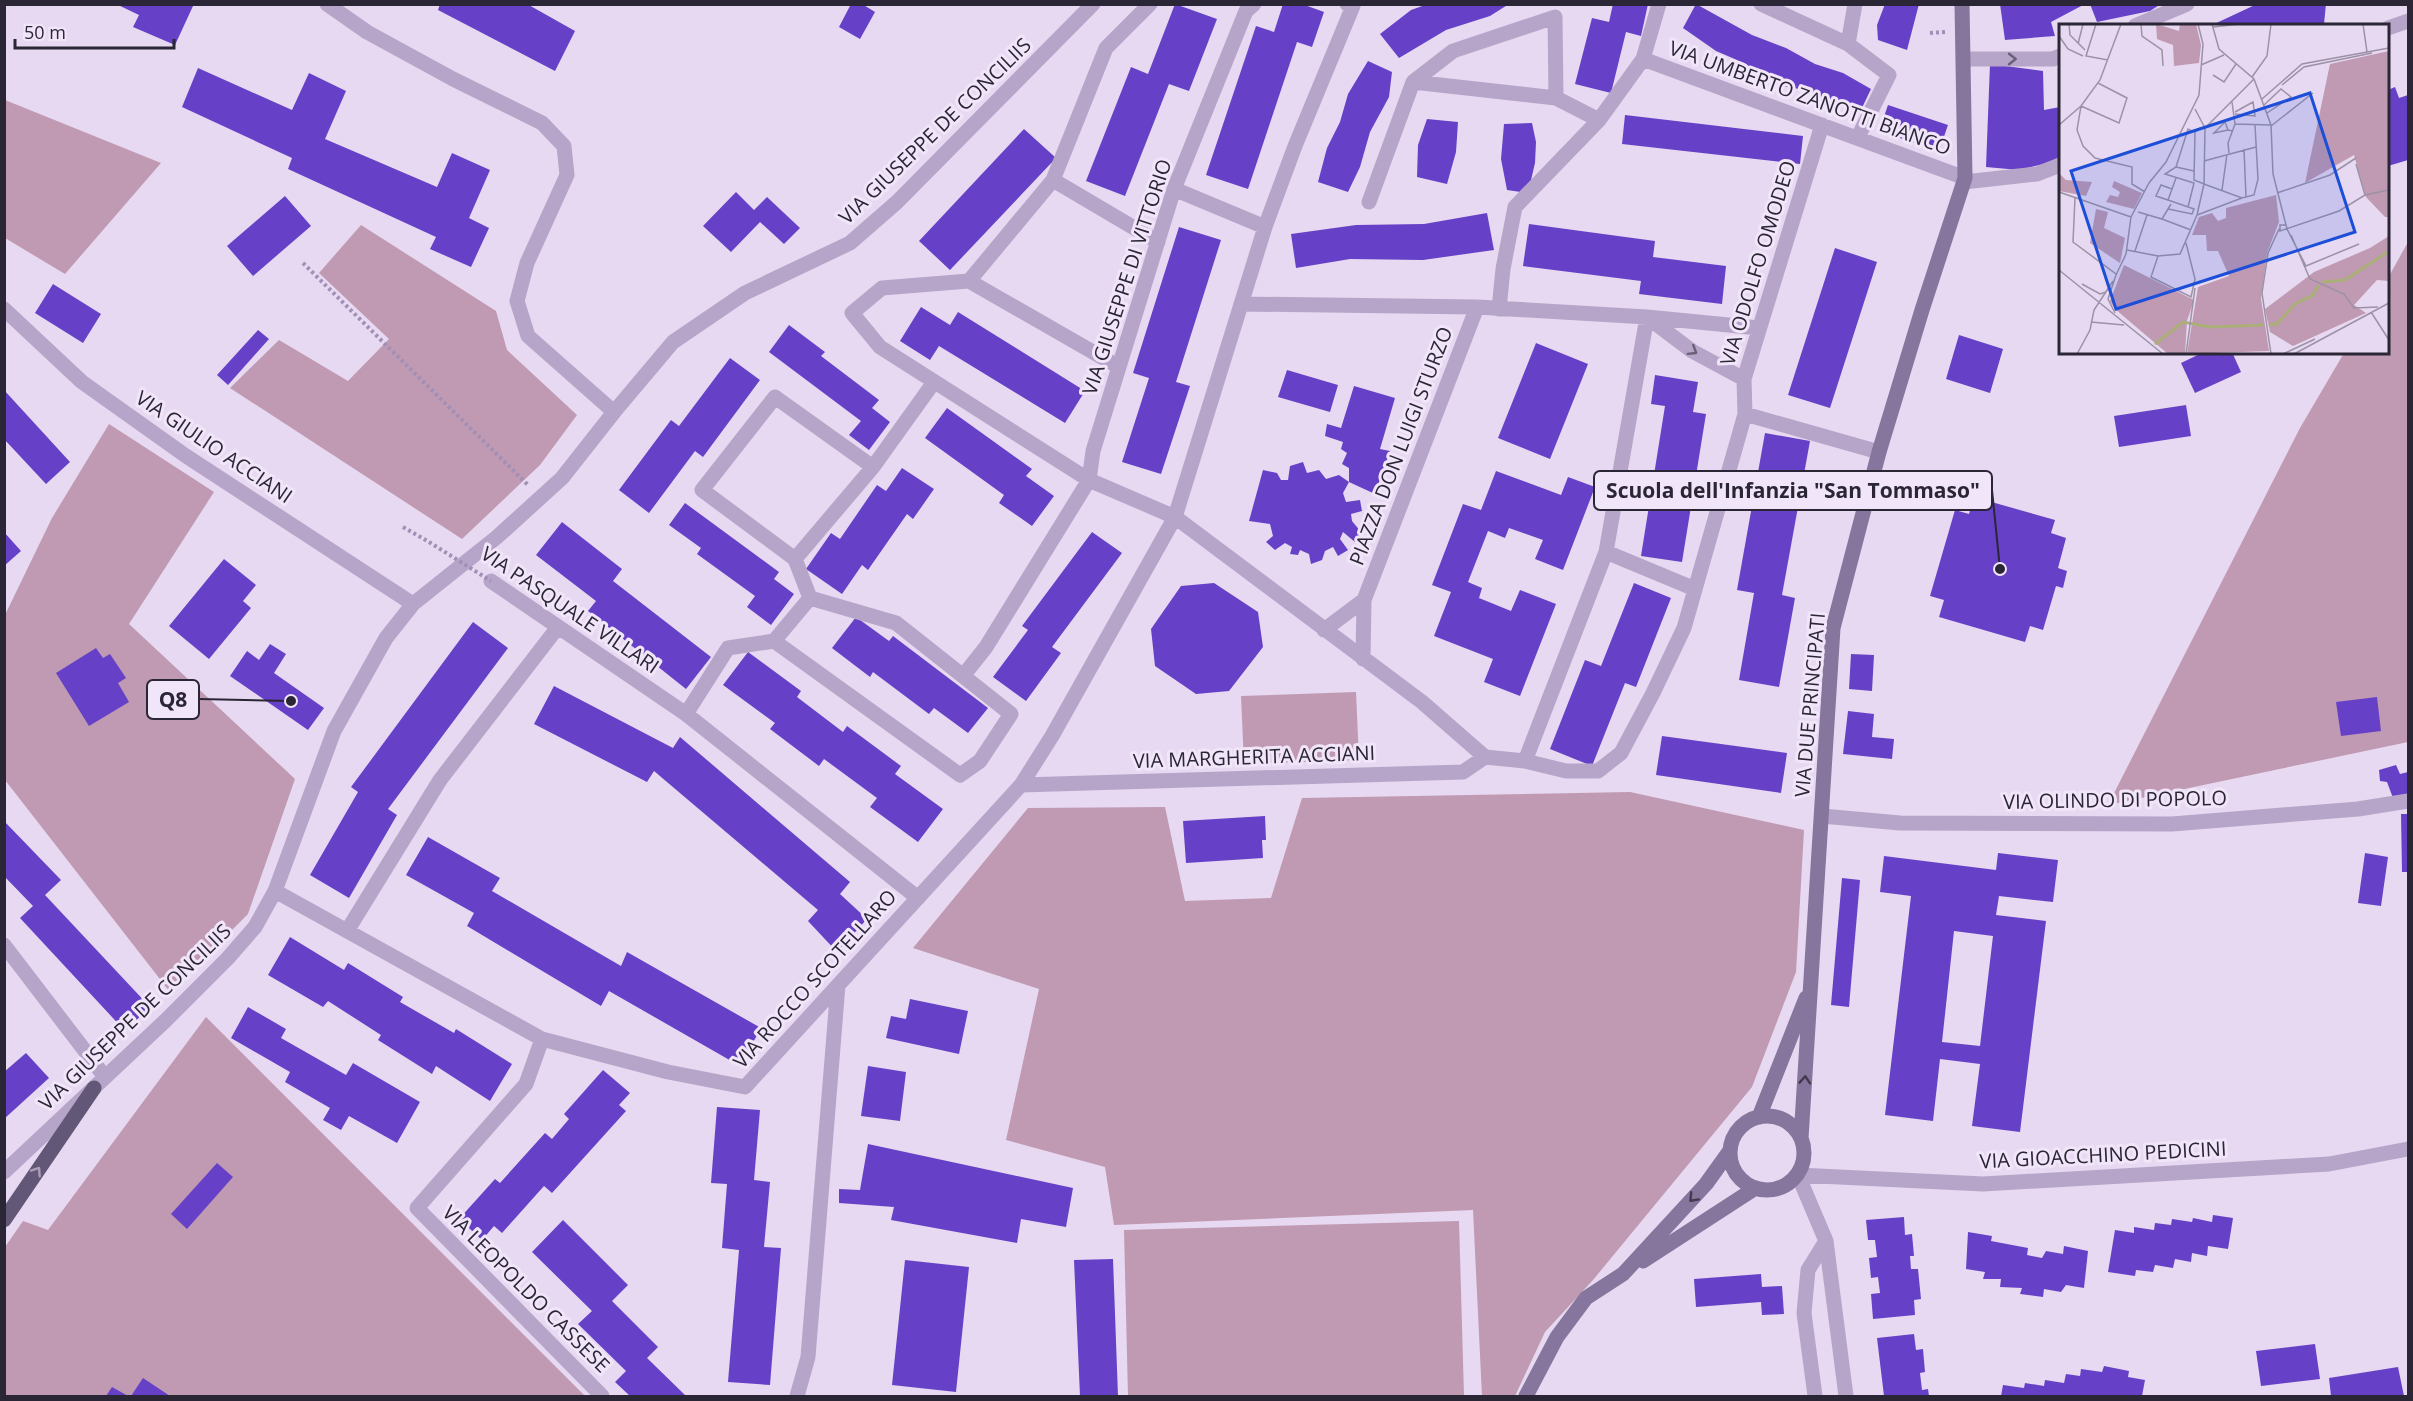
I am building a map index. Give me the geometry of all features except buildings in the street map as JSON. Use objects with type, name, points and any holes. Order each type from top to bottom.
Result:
[{"type":"main road","points":[[4,1220],[100,1082]]},
{"type":"street","points":[[327,4],[367,32],[453,80],[542,123],[564,146],[567,175],[527,263],[517,301],[528,336],[614,412]]},
{"type":"street","name":"VIA GIUSEPPE DE CONCILIIS","points":[[4,1172],[228,958],[255,927],[275,891],[334,731],[386,639],[413,604],[497,537],[562,478],[673,342],[745,293],[850,243],[897,202],[1093,4]]},
{"type":"street","points":[[969,281],[1053,180],[1106,48],[1150,4]]},
{"type":"street","points":[[1643,59],[1659,4]]},
{"type":"street","points":[[1761,4],[1848,44],[1889,75],[1858,137]]},
{"type":"street","points":[[1848,44],[1855,4]]},
{"type":"street","name":"VIA DUE PRINCIPATI","points":[[1801,1138],[1833,628],[1879,452],[1964,180],[1962,4]]},
{"type":"street","points":[[2140,24],[2187,4]]},
{"type":"street","points":[[1021,785],[1052,736],[1175,517],[1265,227],[1294,146],[1352,5]]},
{"type":"street","name":"VIA GIUSEPPE DI VITTORIO","points":[[1089,480],[1094,451],[1174,189],[1246,7]]},
{"type":"street","points":[[1369,202],[1413,82],[1453,51],[1555,17],[1556,98]]},
{"type":"street","points":[[2389,28],[2409,21]]},
{"type":"street","points":[[1964,59],[2053,59],[2059,57]]},
{"type":"street","name":"VIA UMBERTO ZANOTTI BIANCO","points":[[1499,309],[1503,269],[1515,207],[1599,120],[1643,59],[1858,137],[1964,180]]},
{"type":"street","points":[[1413,82],[1556,98],[1599,120]]},
{"type":"street","name":"VIA ODOLFO OMODEO","points":[[1525,761],[1566,771],[1598,771],[1621,753],[1684,628],[1745,414],[1744,379],[1822,125]]},
{"type":"street","points":[[1964,180],[2037,174],[2059,166]]},
{"type":"street","points":[[1053,180],[1158,242]]},
{"type":"street","points":[[1174,189],[1265,227]]},
{"type":"street","points":[[1119,368],[969,281],[882,288],[852,313],[880,348],[1089,480],[1175,517],[1422,702],[1485,757],[1525,761],[1606,552],[1647,317]]},
{"type":"street","points":[[1242,304],[1478,307],[1647,317],[1759,328]]},
{"type":"street","name":"PIAZZA DON LUIGI STURZO","points":[[1364,659],[1364,600],[1478,307]]},
{"type":"street","name":"VIA GIULIO ACCIANI","points":[[4,309],[82,382],[186,456],[413,604]]},
{"type":"street","points":[[1647,317],[1692,351],[1744,379]]},
{"type":"street","points":[[795,559],[873,467],[934,382]]},
{"type":"street","points":[[810,598],[795,559],[702,490],[775,397],[873,467]]},
{"type":"street","points":[[1745,414],[1879,452]]},
{"type":"street","points":[[963,676],[986,647],[1089,480]]},
{"type":"street","points":[[1606,552],[1695,589]]},
{"type":"street","name":"VIA PASQUALE VILLARI","points":[[491,581],[686,714],[918,898]]},
{"type":"street","points":[[774,641],[960,775],[980,760],[1011,714],[896,623],[810,598]]},
{"type":"street","points":[[686,714],[728,648],[774,641],[810,598]]},
{"type":"street","points":[[1324,630],[1364,600]]},
{"type":"street","points":[[347,931],[440,780],[558,627]]},
{"type":"street","name":"VIA MARGHERITA ACCIANI","points":[[1021,785],[1462,772],[1485,757]]},
{"type":"street","name":"VIA ROCCO SCOTELLARO","points":[[275,891],[542,1039],[668,1072],[745,1087],[1021,785]]},
{"type":"street","name":"VIA OLINDO DI POPOLO","points":[[1822,816],[1900,823],[2172,824],[2358,809],[2409,801]]},
{"type":"street","points":[[4,945],[100,1082]]},
{"type":"street","points":[[1759,1117],[1811,984]]},
{"type":"street","points":[[797,1396],[808,1357],[838,986]]},
{"type":"street","name":"VIA LEOPOLDO CASSESE","points":[[542,1039],[526,1084],[417,1208],[602,1396]]},
{"type":"street","points":[[1623,1274],[1706,1184],[1729,1152],[1732,1139],[1739,1128],[1747,1122],[1759,1117],[1772,1116],[1785,1120],[1801,1138],[1805,1151],[1804,1164],[1798,1176],[1781,1189],[1768,1191],[1754,1189],[1742,1182],[1734,1172],[1729,1152]]},
{"type":"street","name":"VIA GIOACCHINO PEDICINI","points":[[1798,1176],[1983,1184],[2328,1164],[2409,1149]]},
{"type":"street","points":[[1798,1176],[1826,1241],[1846,1396]]},
{"type":"street","points":[[1526,1396],[1557,1337],[1586,1298],[1754,1189]]},
{"type":"street","points":[[1815,1396],[1804,1313],[1808,1270],[1826,1241]]},
{"type":"path","points":[[303,263],[520,476]]},
{"type":"path","name":"VIA PASQUALE VILLARI","points":[[403,526],[491,581]]},
{"type":"shaded area","points":[[5,100],[161,163],[65,274],[5,238]]},
{"type":"shaded area","points":[[361,225],[496,311],[507,350],[577,415],[540,465],[462,539],[230,388],[279,340],[348,381],[389,339],[319,273]]},
{"type":"shaded area","points":[[2408,242],[2408,742],[2108,805],[2300,428],[2343,354],[2389,354],[2389,276]]},
{"type":"shaded area","points":[[109,424],[214,492],[129,624],[295,779],[248,914],[170,992],[5,780],[4,617],[52,518]]},
{"type":"shaded area","points":[[1356,692],[1359,760],[1244,764],[1241,696]]},
{"type":"shaded area","points":[[1630,792],[1804,830],[1796,972],[1752,1087],[1593,1280],[1545,1332],[1515,1396],[1482,1396],[1473,1210],[1114,1225],[1105,1167],[1006,1140],[1039,989],[913,948],[1028,808],[1165,807],[1185,901],[1271,898],[1302,798]]},
{"type":"shaded area","points":[[206,1017],[585,1396],[5,1396],[5,1247],[23,1221],[48,1230]]},
{"type":"shaded area","points":[[1459,1221],[1464,1396],[1128,1396],[1124,1230]]},
{"type":"place","name":"Scuola dell'Infanzia \"San Tommaso\"","points":[[2000,569]]},
{"type":"place","name":"Q8","points":[[291,701]]}]
